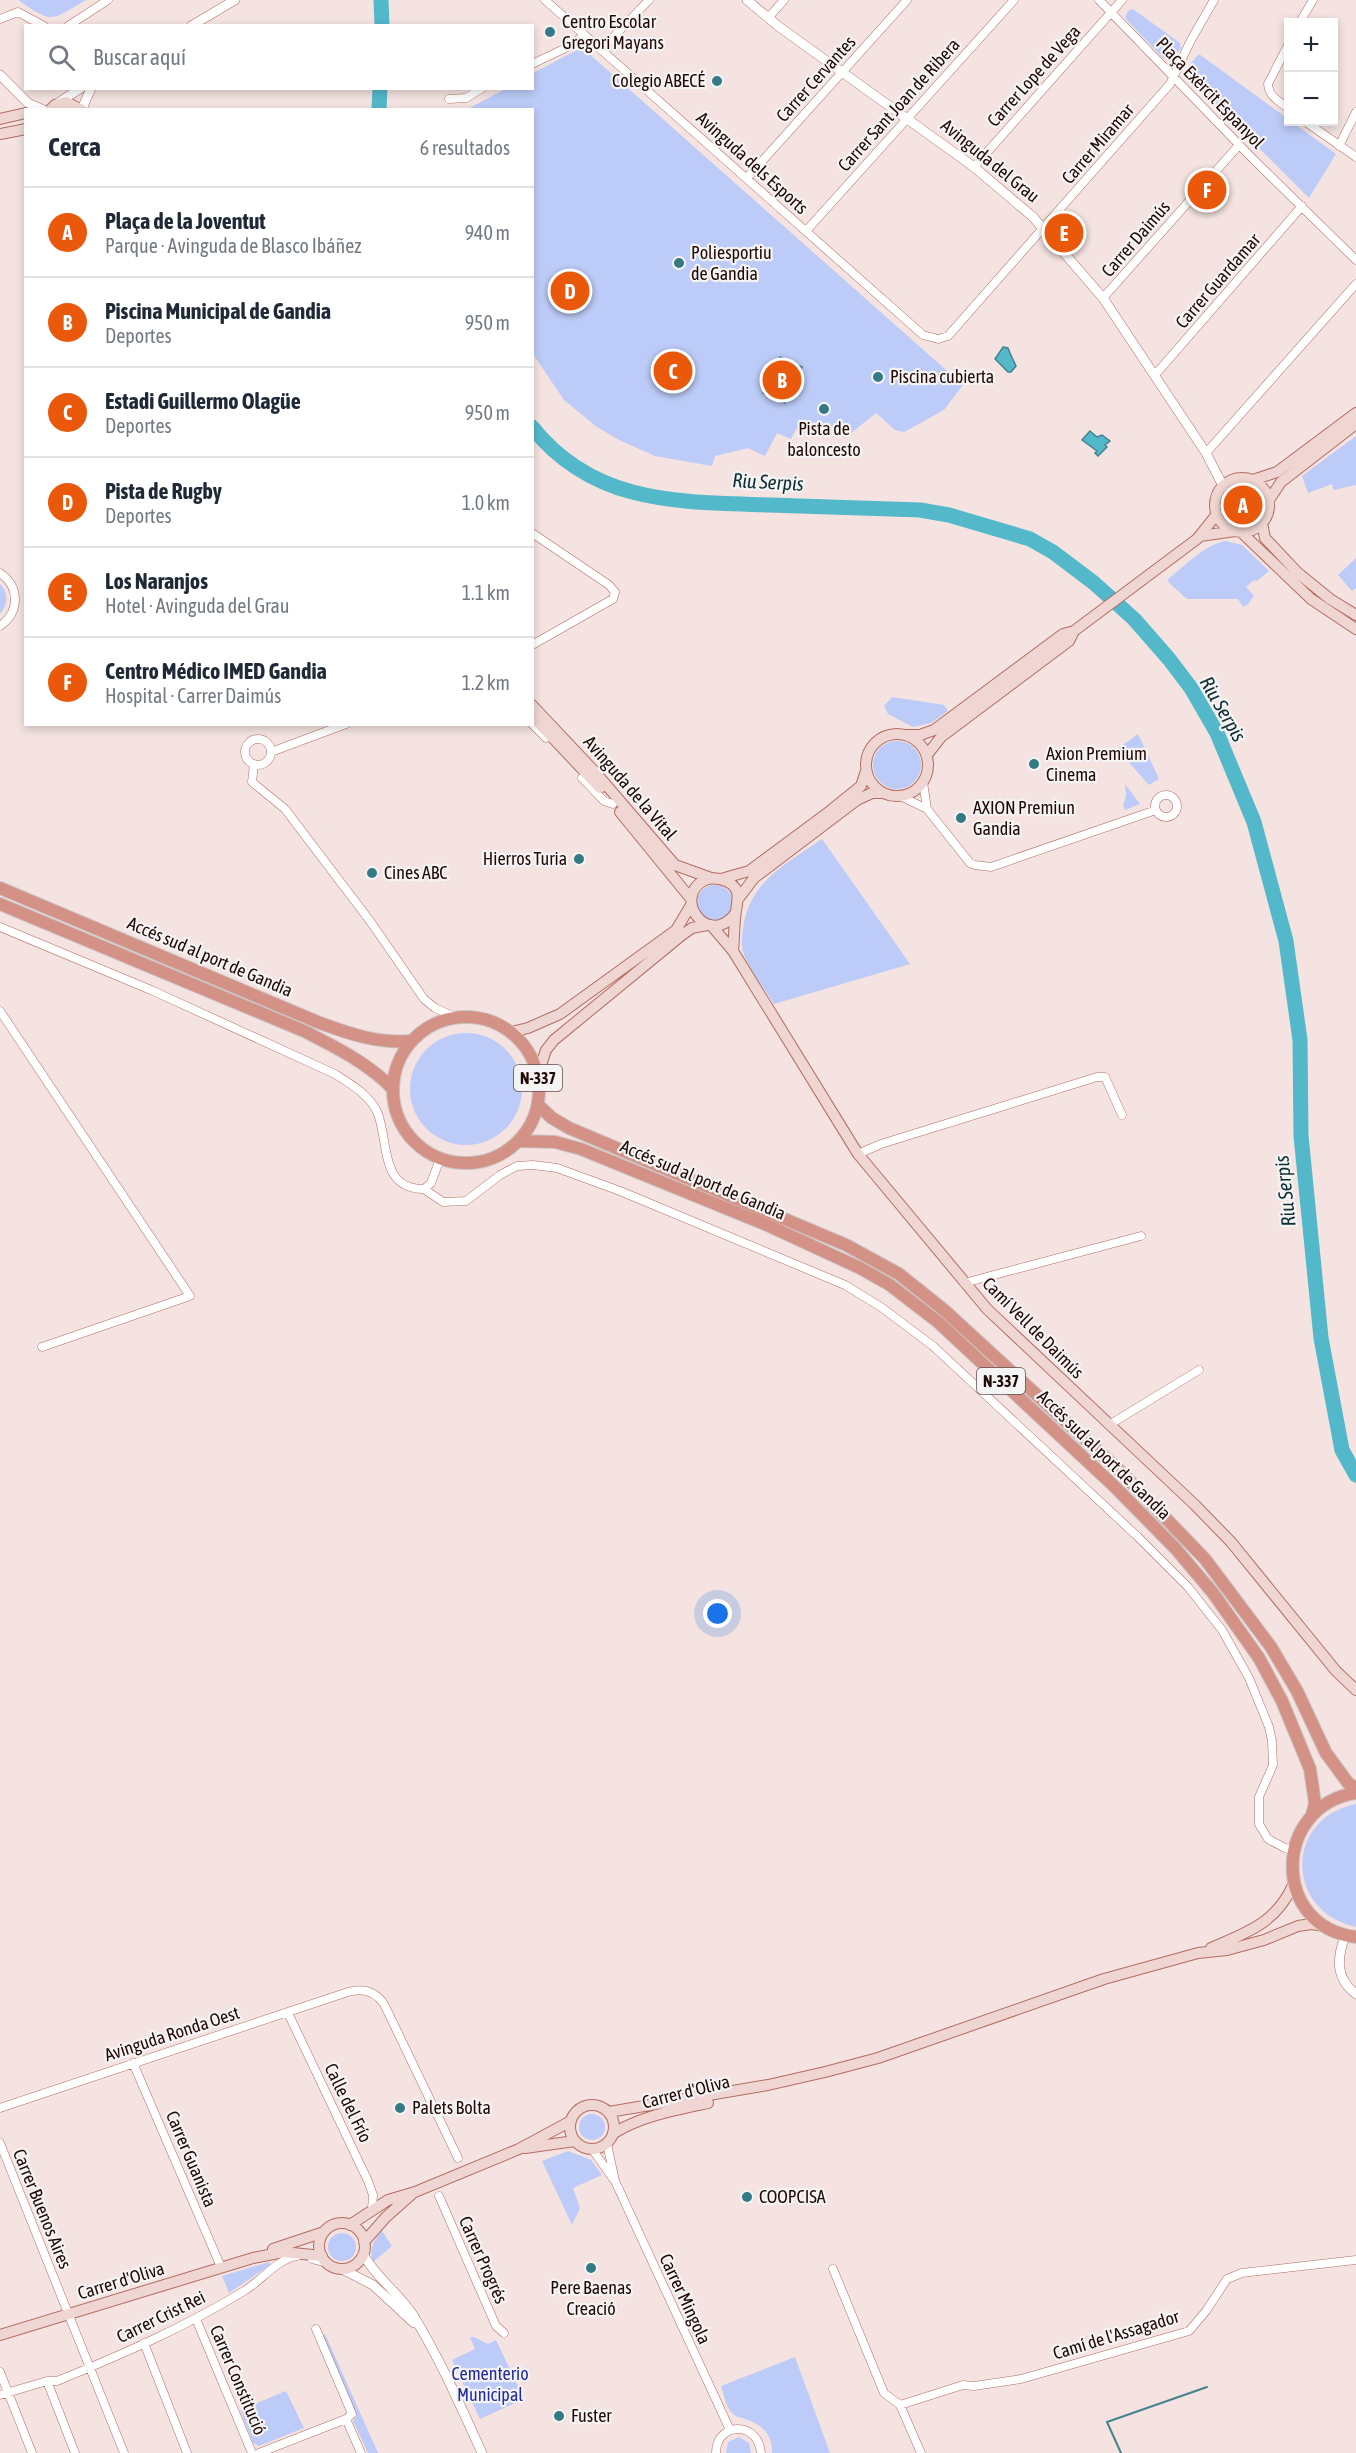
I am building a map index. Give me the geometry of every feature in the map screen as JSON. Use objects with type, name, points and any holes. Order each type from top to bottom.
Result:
[{"type":"highway","name":"Accés sud al port de Gandia","points":[[0,888],[320,1023],[358,1036],[396,1042],[412,1041]]},
{"type":"highway","name":"Accés sud al port de Gandia","points":[[0,904],[335,1046],[393,1089]]},
{"type":"highway","name":"N-337","points":[[455,1017],[484,1019],[511,1032],[528,1050],[538,1074],[538,1105],[527,1130],[519,1141],[506,1152],[490,1159],[474,1163],[457,1163],[440,1159],[409,1137],[397,1114],[393,1089],[398,1063],[412,1041],[431,1025],[455,1017]]},
{"type":"highway","name":"Accés sud al port de Gandia","points":[[538,1105],[552,1118],[569,1128],[846,1245],[899,1274],[936,1303],[1122,1473],[1205,1559],[1271,1647],[1297,1690],[1326,1753],[1348,1783],[1356,1788]]},
{"type":"highway","name":"Accés sud al port de Gandia","points":[[519,1141],[555,1142],[582,1149],[767,1225],[868,1272],[890,1285],[938,1322],[1114,1486],[1176,1549],[1213,1593],[1259,1658],[1287,1712],[1310,1769],[1314,1803],[1312,1815]]},
{"type":"highway","points":[[1351,1937],[1325,1926],[1306,1908],[1293,1885],[1293,1850],[1300,1831],[1312,1815],[1326,1803],[1344,1795],[1356,1793]]},
{"type":"main road","points":[[51,108],[66,102],[80,108]]},
{"type":"main road","points":[[0,118],[24,113]]},
{"type":"main road","points":[[0,134],[24,129]]},
{"type":"main road","points":[[1356,413],[1277,472],[1253,480],[1234,479],[1223,486],[1216,499],[1217,514],[1227,527],[1238,532],[1311,599],[1356,629]]},
{"type":"main road","points":[[1269,500],[1281,482],[1356,424]]},
{"type":"main road","points":[[1200,536],[1250,531],[1262,523],[1268,512],[1269,500],[1266,492],[1253,480]]},
{"type":"main road","points":[[511,1032],[528,1028],[560,1014],[676,930],[698,885],[716,878],[749,871],[830,811],[861,786],[866,771],[866,761],[875,743],[892,734],[920,735],[934,730],[1063,634],[1074,631],[1200,536],[1217,514]]},
{"type":"main road","points":[[1262,523],[1265,538],[1298,573],[1330,599],[1356,615]]},
{"type":"main road","points":[[927,755],[941,737],[1070,641],[1074,631]]},
{"type":"main road","name":"Avinguda de la Vital","points":[[534,707],[595,772],[675,866],[716,878]]},
{"type":"main road","name":"Avinguda de la Vital","points":[[534,718],[613,804],[691,902]]},
{"type":"main road","points":[[733,951],[735,914],[739,898],[754,878],[857,800],[872,793],[882,792],[900,796],[909,794],[923,782],[927,774],[927,755],[919,743],[907,735]]},
{"type":"main road","points":[[866,771],[875,787],[882,792]]},
{"type":"main road","points":[[716,878],[733,886],[739,898]]},
{"type":"main road","points":[[691,902],[696,917],[709,925]]},
{"type":"main road","points":[[538,1074],[546,1050],[575,1021],[692,928],[725,923],[735,914]]},
{"type":"main road","name":"Camí Vell de Daimús","points":[[709,925],[733,951],[858,1154],[964,1283],[987,1309],[1195,1505],[1231,1542],[1336,1671],[1356,1690]]},
{"type":"main road","points":[[1197,1953],[1248,1932],[1271,1918],[1283,1905],[1293,1885]]},
{"type":"main road","points":[[1197,1953],[1227,1950],[1298,1926],[1311,1924],[1325,1926]]},
{"type":"main road","name":"Carrer d'Oliva","points":[[609,2112],[768,2085],[878,2058],[1104,1979],[1197,1953]]},
{"type":"main road","name":"Carrer d'Oliva","points":[[614,2133],[627,2125],[649,2117],[759,2091],[768,2085]]},
{"type":"main road","points":[[597,2106],[609,2112],[614,2122],[614,2133],[607,2144],[592,2149],[575,2141],[570,2128],[571,2121],[578,2110],[597,2106]]},
{"type":"main road","points":[[350,2225],[372,2208],[388,2200],[415,2192],[519,2149],[571,2121]]},
{"type":"main road","points":[[519,2149],[575,2141]]},
{"type":"main road","points":[[364,2242],[386,2217],[415,2192]]},
{"type":"main road","points":[[338,2224],[350,2225],[357,2229],[364,2242],[363,2254],[355,2265],[342,2269],[324,2259],[319,2244],[324,2232],[338,2224]]},
{"type":"main road","name":"Carrer d'Oliva","points":[[253,2258],[274,2248],[324,2232]]},
{"type":"main road","name":"Carrer d'Oliva","points":[[0,2335],[70,2314],[219,2262],[282,2252],[324,2259]]},
{"type":"street","points":[[71,24],[108,0]]},
{"type":"street","points":[[194,24],[235,0]]},
{"type":"street","name":"Avinguda dels Esports","points":[[545,0],[923,335],[933,339],[943,339]]},
{"type":"street","points":[[601,50],[649,0]]},
{"type":"street","name":"Avinguda del Grau","points":[[747,0],[768,18],[974,167],[1044,228],[1103,298],[1206,453],[1223,486]]},
{"type":"street","points":[[768,18],[784,0]]},
{"type":"street","name":"Carrer Cervantes","points":[[747,178],[907,0]]},
{"type":"street","name":"Carrer Sant Joan de Ribera","points":[[806,231],[1014,0]]},
{"type":"street","name":"Plaça Exèrcit Espanyol","points":[[1099,0],[1239,145],[1356,260]]},
{"type":"street","name":"Carrer Miramar","points":[[943,339],[1044,228],[1174,77],[1191,40],[1214,0]]},
{"type":"street","points":[[1302,18],[1312,0]]},
{"type":"street","name":"Carrer Lope de Vega","points":[[974,167],[1120,3]]},
{"type":"street","points":[[0,19],[18,12],[40,24]]},
{"type":"street","points":[[534,63],[572,45],[584,35]]},
{"type":"street","points":[[1284,53],[1268,84],[1269,93],[1284,105]]},
{"type":"street","points":[[0,75],[28,103],[46,108]]},
{"type":"street","points":[[51,108],[78,90]]},
{"type":"street","points":[[82,108],[90,90]]},
{"type":"street","points":[[449,99],[466,98],[479,90]]},
{"type":"street","points":[[1339,146],[1356,112]]},
{"type":"street","points":[[1312,126],[1356,157]]},
{"type":"street","name":"Carrer Daimús","points":[[1103,298],[1239,145]]},
{"type":"street","name":"Carrer Guardamar","points":[[1155,375],[1302,206]]},
{"type":"street","points":[[1206,453],[1356,284]]},
{"type":"street","points":[[534,534],[609,585],[615,592],[613,599],[534,644]]},
{"type":"street","points":[[0,573],[15,591],[15,598],[12,614],[0,626]]},
{"type":"street","points":[[254,764],[266,762],[272,752],[341,726]]},
{"type":"street","name":"Avinguda de la Vital","points":[[534,726],[566,758]]},
{"type":"street","points":[[272,752],[266,741],[258,738],[249,742],[245,754],[254,764],[252,782],[274,798],[291,816],[424,999],[435,1008],[455,1017]]},
{"type":"street","name":"Avinguda de la Vital","points":[[582,778],[604,801],[613,804]]},
{"type":"street","points":[[923,782],[927,809]]},
{"type":"street","points":[[900,796],[927,809],[965,859],[975,866],[991,867],[1156,810]]},
{"type":"street","points":[[0,927],[151,990],[335,1074],[359,1089],[378,1112],[387,1159],[392,1172],[401,1184],[412,1189],[424,1189],[443,1202],[466,1201],[500,1175],[517,1166],[557,1168],[620,1191],[845,1285],[881,1307],[933,1346],[1146,1546],[1188,1587],[1222,1630],[1249,1678],[1269,1726],[1272,1741],[1274,1755],[1271,1773],[1259,1797],[1259,1824],[1262,1833],[1268,1839],[1293,1850]]},
{"type":"street","points":[[0,1011],[190,1296],[42,1347]]},
{"type":"street","points":[[858,1154],[881,1144],[1096,1077],[1105,1077],[1122,1115]]},
{"type":"street","points":[[424,1189],[431,1183],[440,1159]]},
{"type":"street","points":[[964,1283],[1141,1236]]},
{"type":"street","points":[[1109,1425],[1199,1370]]},
{"type":"street","points":[[1351,1937],[1338,1958],[1339,1969],[1345,1984],[1356,1994]]},
{"type":"street","name":"Avinguda Ronda Oest","points":[[0,2108],[354,1990],[373,1993],[384,2004],[458,2158]]},
{"type":"street","name":"Calle del Frío","points":[[288,2013],[366,2176],[373,2195],[372,2208]]},
{"type":"street","name":"Carrer Guanista","points":[[133,2063],[219,2262]]},
{"type":"street","name":"Carrer Buenos Aires","points":[[0,2143],[124,2453]]},
{"type":"street","name":"Carrer Mingola","points":[[607,2144],[615,2181]]},
{"type":"street","name":"Carrer Mingola","points":[[592,2149],[615,2181],[730,2430]]},
{"type":"street","name":"Carrer Progrés","points":[[439,2196],[492,2317],[504,2333]]},
{"type":"street","points":[[363,2254],[373,2271],[412,2314],[445,2373],[482,2453]]},
{"type":"street","name":"Carrer Crist Rei","points":[[4,2394],[47,2381],[57,2381],[196,2319],[245,2290],[286,2260],[298,2256],[324,2259]]},
{"type":"street","name":"Camí de l'Assagador","points":[[900,2405],[963,2385],[974,2386],[1021,2379],[1188,2331],[1206,2311],[1227,2279],[1242,2273],[1356,2260]]},
{"type":"street","points":[[342,2269],[373,2285],[420,2329]]},
{"type":"street","points":[[833,2269],[884,2393],[900,2405],[921,2453]]},
{"type":"street","name":"Carrer Constitució","points":[[196,2319],[252,2453]]},
{"type":"street","points":[[259,2453],[346,2419],[352,2414],[316,2329]]},
{"type":"street","points":[[144,2343],[187,2453]]},
{"type":"street","points":[[0,2372],[4,2394],[32,2453]]},
{"type":"street","points":[[47,2381],[75,2453]]},
{"type":"street","points":[[346,2419],[361,2453]]},
{"type":"street","points":[[716,2453],[719,2440],[730,2430],[737,2428],[752,2433],[760,2445],[760,2453]]},
{"type":"green space","points":[[18,0],[86,0],[52,17],[38,13]]},
{"type":"green space","points":[[1133,9],[1180,43],[1181,49],[1170,60],[1163,58],[1125,18],[1128,11]]},
{"type":"green space","name":"Poliesportiu de Gandia","points":[[579,49],[586,51],[963,385],[944,410],[904,432],[895,430],[876,413],[845,438],[815,424],[810,435],[796,429],[791,439],[777,433],[765,456],[748,448],[715,456],[712,466],[655,456],[621,441],[597,427],[564,400],[534,355],[534,108],[470,108],[503,90],[534,90],[534,72]]},
{"type":"green space","points":[[1199,54],[1284,116],[1284,126],[1298,126],[1336,154],[1309,198],[1183,72]]},
{"type":"green space","points":[[1356,436],[1356,485],[1334,490],[1332,484],[1308,493],[1302,476]]},
{"type":"green space","points":[[1243,484],[1257,490],[1263,504],[1257,518],[1243,524],[1229,518],[1223,504],[1229,490]]},
{"type":"green space","points":[[1226,541],[1242,545],[1269,571],[1246,587],[1254,596],[1248,604],[1243,607],[1238,599],[1187,599],[1169,583],[1168,579],[1195,556],[1210,546]]},
{"type":"green space","points":[[1356,558],[1356,588],[1352,591],[1338,575]]},
{"type":"green space","points":[[0,584],[5,591],[6,599],[5,607],[0,614]]},
{"type":"green space","points":[[892,697],[944,705],[948,711],[931,723],[913,727],[888,714],[884,706]]},
{"type":"green space","points":[[1138,734],[1159,779],[1149,785],[1117,749]]},
{"type":"green space","points":[[892,741],[902,741],[917,751],[921,765],[920,774],[911,785],[902,789],[892,789],[877,779],[873,770],[873,760],[883,745]]},
{"type":"green space","points":[[1125,784],[1140,804],[1125,810],[1123,805],[1126,796]]},
{"type":"green space","points":[[822,839],[910,964],[774,1004],[752,971],[743,952],[742,935],[747,912],[761,886],[771,876]]},
{"type":"green space","points":[[715,885],[728,890],[733,903],[728,916],[715,921],[702,916],[697,903],[702,890]]},
{"type":"green space","points":[[466,1033],[488,1037],[506,1049],[518,1067],[522,1089],[518,1111],[506,1129],[488,1141],[466,1145],[444,1141],[426,1129],[414,1111],[410,1089],[414,1067],[426,1049],[444,1037]]},
{"type":"green space","points":[[1356,1804],[1356,1927],[1333,1918],[1316,1903],[1306,1885],[1302,1865],[1306,1845],[1316,1827],[1332,1813]]},
{"type":"green space","points":[[592,2114],[601,2118],[605,2127],[601,2136],[592,2140],[583,2136],[579,2127],[583,2118]]},
{"type":"green space","points":[[568,2151],[591,2160],[602,2175],[573,2188],[580,2208],[572,2225],[542,2161]]},
{"type":"green space","points":[[382,2231],[392,2246],[373,2262],[371,2254],[373,2246]]},
{"type":"green space","points":[[342,2233],[352,2237],[356,2247],[352,2257],[342,2261],[332,2257],[328,2247],[332,2237]]},
{"type":"green space","points":[[269,2262],[270,2265],[229,2293],[222,2276]]},
{"type":"green space","points":[[325,2334],[378,2453],[368,2453],[353,2421],[357,2416],[322,2336]]},
{"type":"green space","name":"Cementerio Municipal","points":[[470,2337],[488,2344],[496,2340],[524,2399],[480,2419],[452,2360],[475,2349]]},
{"type":"green space","points":[[795,2357],[830,2453],[772,2453],[771,2441],[765,2431],[757,2424],[735,2415],[727,2404],[721,2386]]},
{"type":"green space","points":[[286,2391],[304,2428],[259,2446],[253,2443],[240,2410]]},
{"type":"green space","points":[[739,2437],[749,2443],[751,2453],[726,2453],[728,2442]]},
{"type":"shaded area","points":[[1003,347],[1008,348],[1016,366],[1011,372],[1008,372],[995,359]]},
{"type":"shaded area","points":[[780,357],[802,367],[785,403],[763,393]]},
{"type":"shaded area","points":[[1090,431],[1097,437],[1102,435],[1110,441],[1098,456],[1095,453],[1097,451],[1082,440]]},
{"type":"waterway","name":"Riu Serpis","points":[[381,0],[382,24]]},
{"type":"waterway","name":"Riu Serpis","points":[[379,108],[380,90]]},
{"type":"waterway","name":"Riu Serpis","points":[[534,429],[556,453],[583,472],[611,485],[641,494],[704,503],[920,510],[949,515],[1030,539],[1053,552],[1094,583],[1134,619],[1169,659],[1191,688],[1217,733],[1254,822],[1286,941],[1300,1040],[1301,1136],[1321,1338],[1342,1450],[1356,1475]]},
{"type":"waterway","points":[[1121,2453],[1107,2422],[1207,2387]]},
{"type":"place","name":"Centro Escolar Gregori Mayans","points":[[550,32]]},
{"type":"place","name":"Colegio ABECÉ","points":[[717,81]]},
{"type":"place","name":"Centro Médico IMED Gandia","points":[[1207,190]]},
{"type":"place","name":"Los Naranjos","points":[[1064,233]]},
{"type":"place","name":"Poliesportiu de Gandia","points":[[679,263]]},
{"type":"place","name":"Pista de Rugby","points":[[570,291]]},
{"type":"place","name":"Estadi Guillermo Olagüe","points":[[673,371]]},
{"type":"place","name":"Piscina cubierta","points":[[878,377]]},
{"type":"place","name":"Piscina Municipal de Gandia","points":[[782,380]]},
{"type":"place","name":"Pista de baloncesto","points":[[824,409]]},
{"type":"place","name":"Plaça de la Joventut","points":[[1243,505]]},
{"type":"place","name":"Axion Premium Cinema","points":[[1034,764]]},
{"type":"place","name":"AXION Premiun Gandia","points":[[961,818]]},
{"type":"place","name":"Hierros Turia","points":[[579,859]]},
{"type":"place","name":"Cines ABC","points":[[372,873]]},
{"type":"place","name":"Palets Bolta","points":[[400,2108]]},
{"type":"place","name":"COOPCISA","points":[[747,2197]]},
{"type":"place","name":"Pere Baenas Creació","points":[[591,2268]]},
{"type":"place","name":"Fuster","points":[[559,2416]]}]
